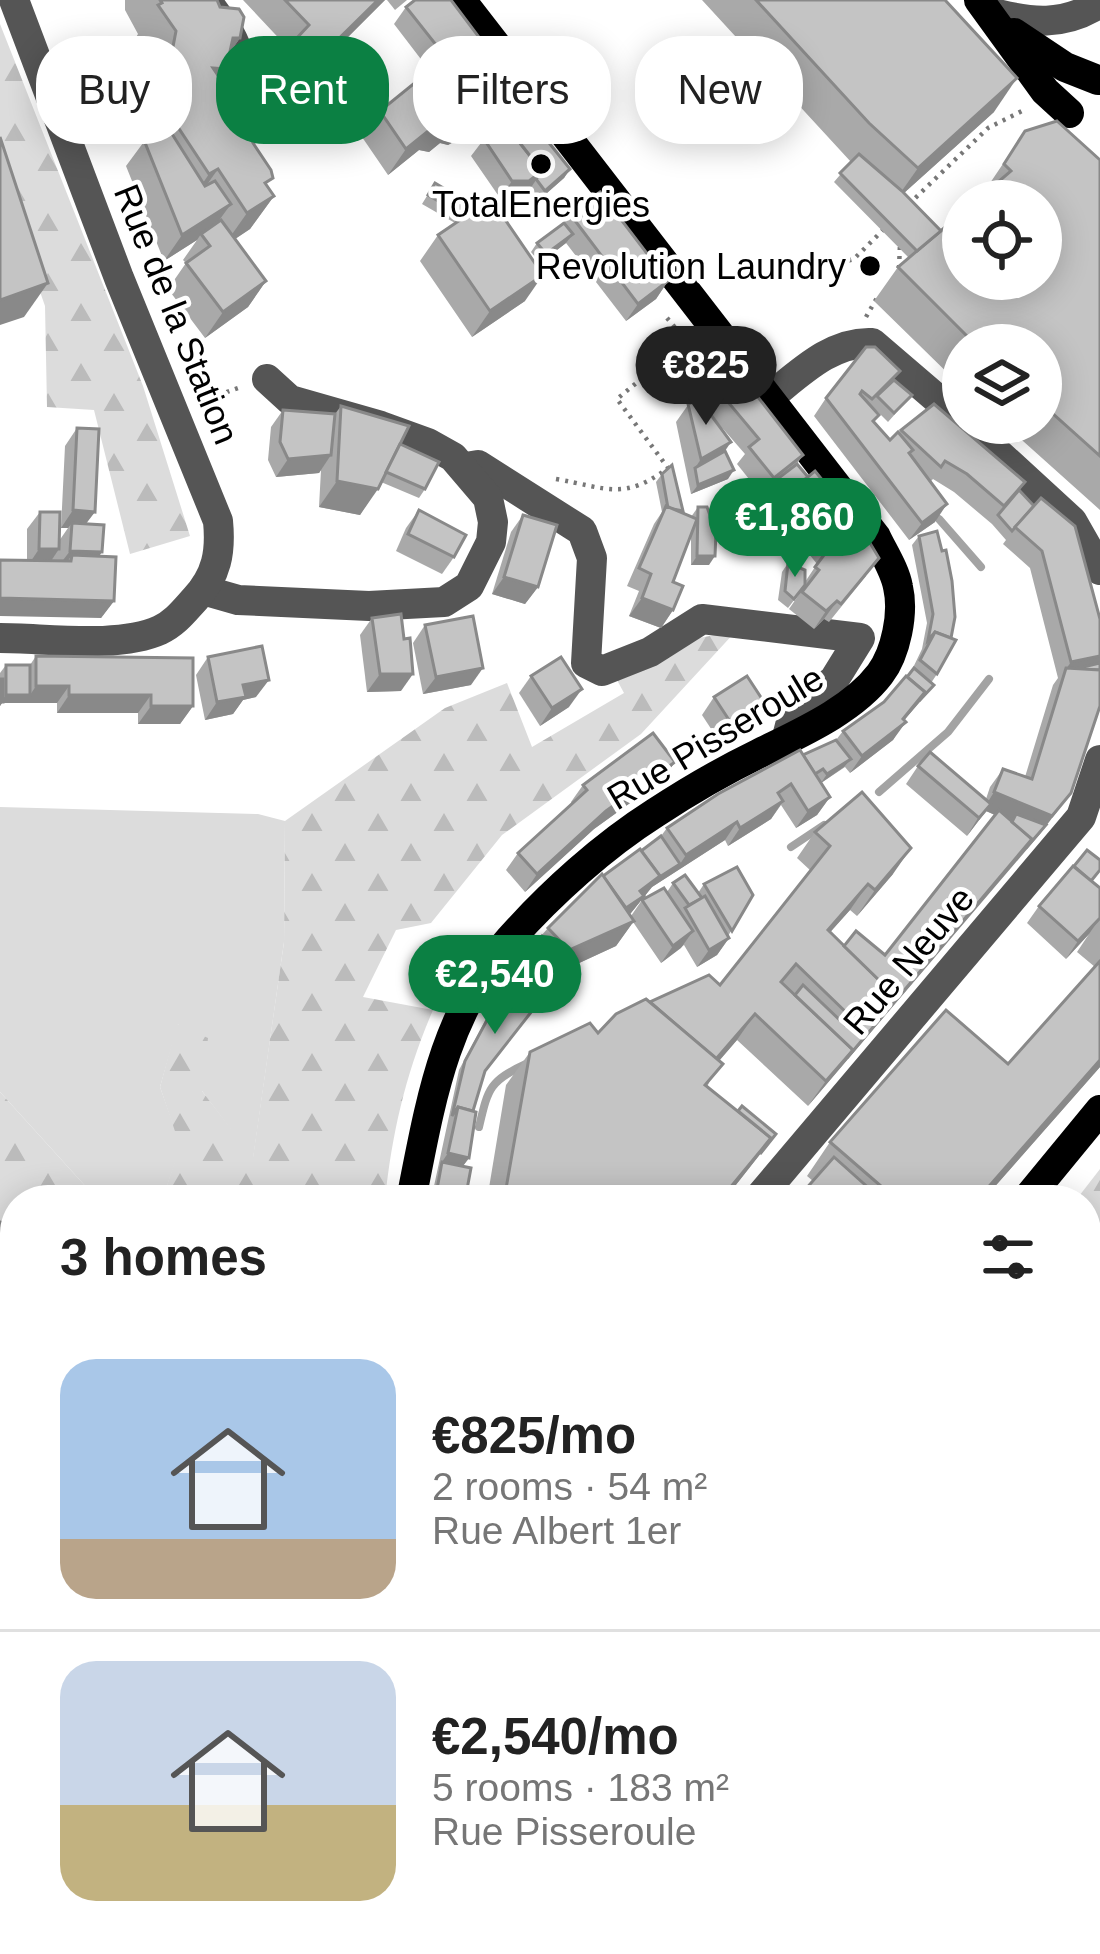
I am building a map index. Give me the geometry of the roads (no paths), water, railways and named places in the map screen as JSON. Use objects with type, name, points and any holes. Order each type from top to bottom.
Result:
[{"type":"main road","name":"Rue Pisseroule","points":[[414,1185],[436,1070],[470,994],[509,940],[584,868],[652,814],[837,709],[879,675],[896,639],[898,587],[876,537],[461,0]]},
{"type":"main road","points":[[990,12],[1065,67],[1099,80]]},
{"type":"main road","points":[[990,12],[1072,128],[1084,88],[1099,80]]},
{"type":"main road","points":[[1038,1185],[1100,1110]]},
{"type":"street","name":"Rue de la Station","points":[[14,0],[118,278],[218,521],[221,550],[203,590]]},
{"type":"street","points":[[206,0],[232,36]]},
{"type":"street","points":[[990,12],[1042,22],[1070,20],[1100,3]]},
{"type":"street","points":[[770,397],[831,352],[855,342],[872,343],[942,403]]},
{"type":"street","points":[[0,638],[139,637],[176,620],[203,590],[238,600],[369,606],[444,602],[469,586],[491,542],[493,522],[488,498],[466,467],[428,442],[290,400],[267,379]]},
{"type":"street","points":[[988,444],[1072,521],[1100,571]]},
{"type":"street","points":[[466,467],[478,465],[582,531],[592,558],[586,663],[602,671],[650,652],[702,620],[860,638],[834,680],[794,710],[786,741]]},
{"type":"street","name":"Rue Neuve","points":[[770,1185],[1081,817],[1100,760]]},
{"type":"waterway","points":[[939,519],[981,567]]},
{"type":"waterway","points":[[879,792],[948,732],[989,679]]},
{"type":"waterway","points":[[791,847],[824,825]]},
{"type":"waterway","points":[[479,1127],[492,1088],[526,1064]]},
{"type":"place","name":"TotalEnergies","points":[[541,164]]},
{"type":"place","name":"Revolution Laundry","points":[[870,266]]}]
